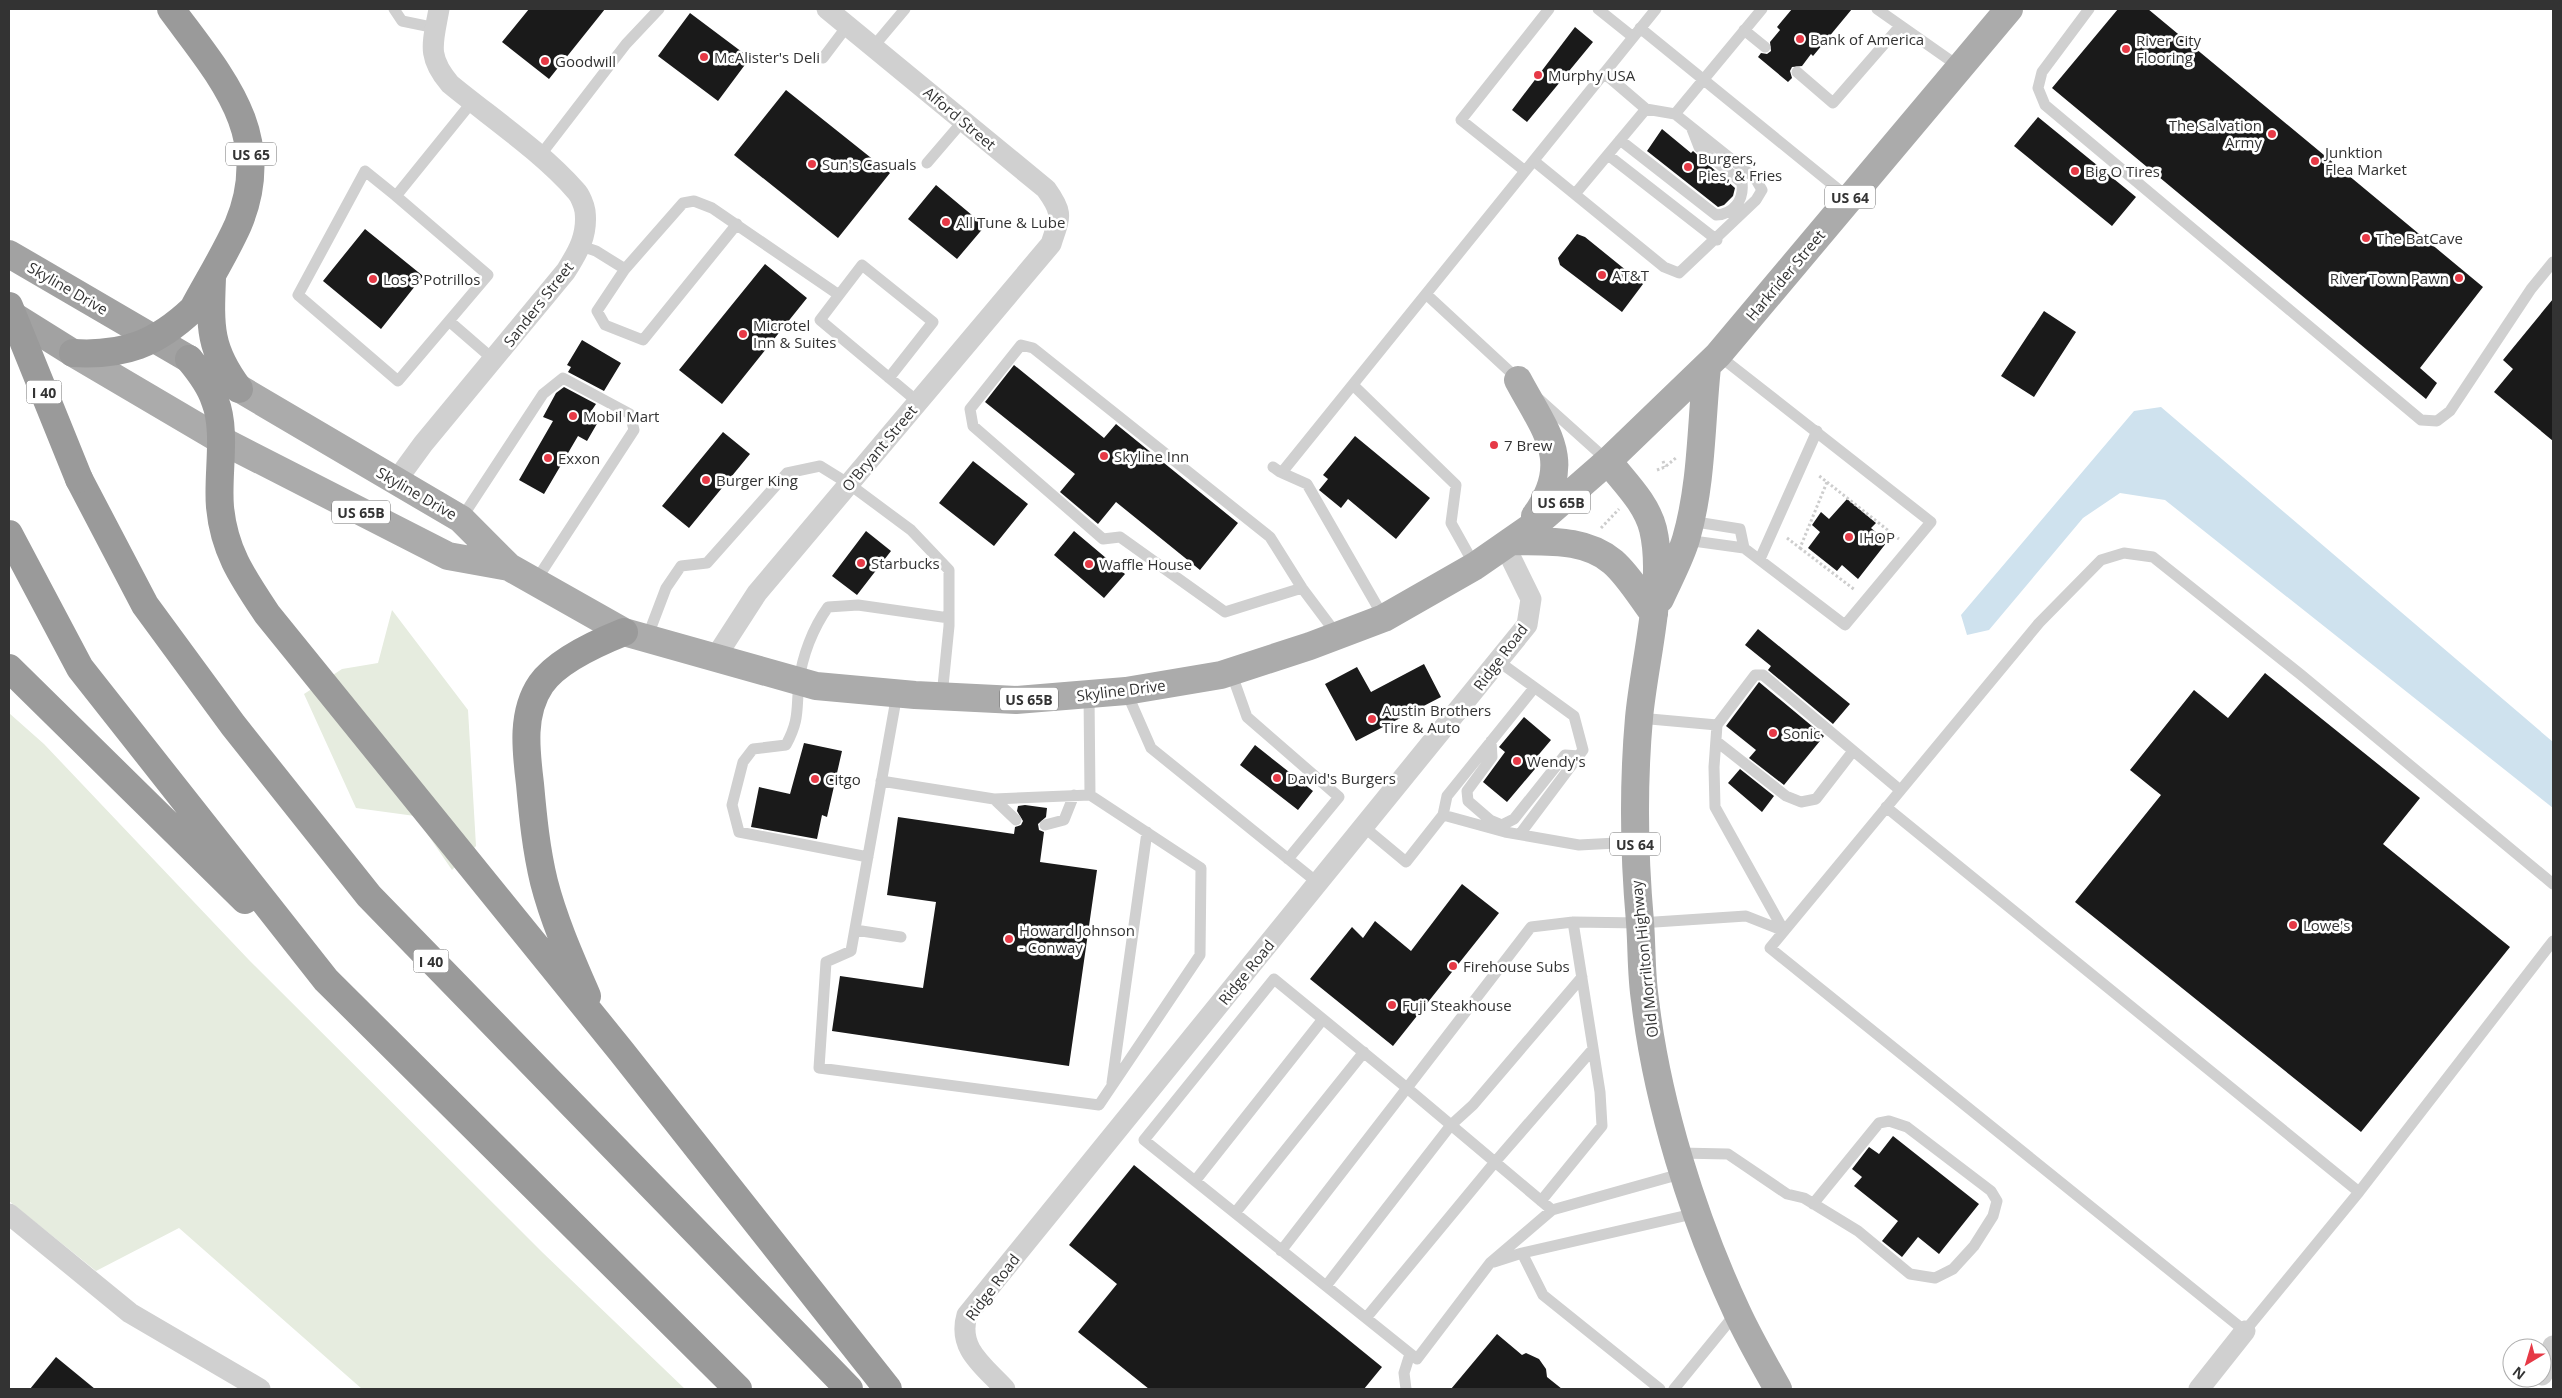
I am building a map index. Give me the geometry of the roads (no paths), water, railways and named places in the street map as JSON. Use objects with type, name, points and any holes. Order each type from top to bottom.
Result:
[{"type":"highway","name":"US 65","points":[[9,313],[73,353],[102,355],[117,352],[154,338],[172,327],[193,309],[237,226],[251,174],[250,146],[246,124],[222,78],[170,9]]},
{"type":"highway","name":"Skyline Drive","points":[[9,254],[189,359]]},
{"type":"highway","points":[[212,273],[211,312],[213,339],[223,365],[240,389]]},
{"type":"highway","name":"I 40","points":[[9,306],[79,479],[145,605],[233,725],[369,896],[849,1389]]},
{"type":"highway","points":[[189,359],[201,374],[216,401],[220,439],[220,508],[226,539],[238,572],[267,614],[601,1027],[888,1389]]},
{"type":"highway","points":[[9,534],[80,668],[326,980]]},
{"type":"highway","points":[[601,1027],[559,928],[544,882],[533,824],[526,754],[529,714],[535,693],[543,681],[575,657],[636,635]]},
{"type":"highway","points":[[9,668],[738,1389]]},
{"type":"main road","name":"Harkrider Street","points":[[1608,461],[1712,361],[2009,9]]},
{"type":"main road","name":"US 65B","points":[[73,353],[220,439],[448,556],[509,567],[535,582]]},
{"type":"main road","name":"Skyline Drive","points":[[189,359],[461,519],[509,567]]},
{"type":"main road","name":"US 64","points":[[1654,614],[1688,531],[1696,488],[1712,361]]},
{"type":"main road","points":[[1508,543],[1543,504],[1552,487],[1555,471],[1551,442],[1518,380]]},
{"type":"main road","name":"Skyline Drive","points":[[535,582],[636,635],[816,686],[897,694],[1016,700],[1126,691],[1231,672],[1338,636],[1384,618],[1475,566],[1537,523],[1608,461]]},
{"type":"main road","name":"Old Morrilton Highway","points":[[1608,461],[1643,505],[1653,530],[1656,564],[1654,614],[1639,718],[1635,790],[1635,842],[1644,999],[1654,1056],[1681,1163],[1697,1213],[1737,1312],[1778,1389]]},
{"type":"main road","points":[[1508,543],[1567,543],[1591,548],[1613,561],[1654,614]]},
{"type":"street","name":"Alford Street","points":[[827,9],[1050,195],[1058,207],[1058,221],[1052,244]]},
{"type":"street","name":"Sanders Street","points":[[396,481],[423,444],[547,296],[581,246],[586,227],[585,209],[577,192],[539,157],[450,84],[434,61],[437,18]]},
{"type":"street","name":"O'Bryant Street","points":[[715,658],[757,593],[1052,244]]},
{"type":"street","name":"Ridge Road","points":[[1005,1389],[965,1342],[964,1324],[967,1315],[1527,625],[1531,599],[1508,543]]},
{"type":"street","points":[[9,1214],[130,1313],[260,1389]]},
{"type":"street","points":[[2199,1389],[2245,1331]]},
{"type":"lane","points":[[394,9],[402,20],[437,18]]},
{"type":"lane","points":[[539,157],[626,44],[659,9]]},
{"type":"lane","points":[[873,47],[905,9]]},
{"type":"lane","points":[[1525,172],[1461,120],[1549,9]]},
{"type":"lane","points":[[1598,9],[1637,33],[1703,79],[1849,198]]},
{"type":"lane","points":[[1384,618],[1307,484],[1276,470],[1353,385],[1656,9]]},
{"type":"lane","points":[[1675,114],[1762,9]]},
{"type":"lane","points":[[1877,9],[1961,68]]},
{"type":"lane","points":[[2089,9],[2042,72],[2038,88],[2045,105],[2421,420],[2438,421],[2450,411],[2530,289],[2553,262]]},
{"type":"lane","points":[[823,58],[848,25]]},
{"type":"lane","points":[[1797,72],[1833,103],[1900,26]]},
{"type":"lane","points":[[1744,30],[1766,47]]},
{"type":"lane","points":[[1534,161],[1664,267],[1679,272],[1716,240],[1756,200],[1762,190],[1755,178],[1675,114],[1646,109],[1604,73]]},
{"type":"lane","points":[[396,196],[472,102]]},
{"type":"lane","points":[[1575,194],[1646,109]]},
{"type":"lane","points":[[927,163],[963,121]]},
{"type":"lane","points":[[1620,140],[1716,215],[1725,215],[1735,208],[1743,193],[1742,183],[1699,148],[1692,128]]},
{"type":"lane","points":[[1608,155],[1716,240]]},
{"type":"lane","points":[[365,170],[396,196],[488,275],[398,381],[298,294],[365,170]]},
{"type":"lane","points":[[736,224],[643,340],[605,325],[597,311],[625,269],[683,203],[694,200],[712,208],[736,224],[839,295]]},
{"type":"lane","points":[[581,246],[596,251],[625,269]]},
{"type":"lane","points":[[889,378],[933,322],[862,265],[820,320],[889,378],[918,402]]},
{"type":"lane","points":[[1426,294],[1608,461]]},
{"type":"lane","points":[[449,321],[494,360]]},
{"type":"lane","points":[[1302,588],[1225,612],[1120,537],[1103,538],[973,426],[970,409],[1021,346],[1033,348],[1270,537],[1302,588],[1338,636]]},
{"type":"lane","points":[[1688,531],[1744,548],[1845,625],[1931,522],[1817,430],[1712,361]]},
{"type":"lane","points":[[461,519],[543,394],[563,378],[630,414],[634,430],[535,582]]},
{"type":"lane","points":[[1353,385],[1456,484],[1451,524],[1475,566]]},
{"type":"lane","points":[[1760,559],[1817,430]]},
{"type":"lane","points":[[636,635],[681,566],[707,563],[787,474],[820,466],[849,484],[911,530],[949,570],[949,618],[942,696]]},
{"type":"lane","points":[[1688,531],[1740,530],[1744,548]]},
{"type":"lane","points":[[2553,884],[2300,674],[2153,557],[2124,553],[2101,560],[2039,623],[1770,948],[2245,1331],[2359,1192],[2553,941]]},
{"type":"lane","points":[[868,857],[739,832],[732,805],[744,762],[753,748],[786,745],[796,726],[799,681],[818,620],[828,607],[858,605],[949,618]]},
{"type":"lane","points":[[1498,661],[1574,716],[1583,750],[1520,834]]},
{"type":"lane","points":[[1231,672],[1247,717],[1339,797],[1288,859]]},
{"type":"lane","points":[[1784,930],[1715,806],[1717,725],[1755,675],[1763,675],[1900,790]]},
{"type":"lane","points":[[1364,828],[1406,862],[1443,815],[1447,796],[1534,688]]},
{"type":"lane","points":[[1126,691],[1151,748],[1318,884]]},
{"type":"lane","points":[[881,781],[994,799],[1090,795],[1201,868],[1200,955],[1099,1105],[819,1068],[826,962],[851,951],[881,781],[897,694]]},
{"type":"lane","points":[[1089,694],[1090,795]]},
{"type":"lane","points":[[1639,718],[1717,725]]},
{"type":"lane","points":[[1491,741],[1492,757],[1467,791],[1468,801],[1490,820],[1502,825],[1514,819],[1565,755],[1579,756]]},
{"type":"lane","points":[[1716,742],[1786,796],[1801,802],[1816,799],[1853,751]]},
{"type":"lane","points":[[1045,825],[1064,820],[1074,796]]},
{"type":"lane","points":[[994,799],[1016,820]]},
{"type":"lane","points":[[1886,807],[2359,1192]]},
{"type":"lane","points":[[1443,815],[1520,834],[1579,845],[1635,842]]},
{"type":"lane","points":[[1112,1085],[1147,832]]},
{"type":"lane","points":[[1282,1250],[1531,927],[1573,922],[1640,923],[1746,916],[1784,930]]},
{"type":"lane","points":[[1541,1201],[1602,1126],[1593,1049],[1573,922]]},
{"type":"lane","points":[[855,930],[901,937]]},
{"type":"lane","points":[[1326,1286],[1452,1125],[1474,1105],[1582,978]]},
{"type":"lane","points":[[1552,1210],[1274,979],[1144,1140],[1417,1359],[1490,1263],[1552,1210],[1681,1163],[1728,1154],[1787,1194],[1804,1198],[1813,1204],[1858,1231],[1910,1274],[1935,1278],[1953,1269],[1974,1246],[1993,1216],[1997,1202],[1990,1191],[1907,1127],[1889,1121],[1878,1123],[1813,1204]]},
{"type":"lane","points":[[1195,1181],[1323,1019]]},
{"type":"lane","points":[[1366,1318],[1495,1162],[1593,1049]]},
{"type":"lane","points":[[1235,1213],[1364,1052]]},
{"type":"lane","points":[[1490,1263],[1522,1253],[1697,1213]]},
{"type":"lane","points":[[1522,1253],[1543,1295],[1660,1389]]},
{"type":"lane","points":[[1674,1389],[1737,1312]]},
{"type":"lane","points":[[1406,1389],[1404,1373],[1410,1354]]},
{"type":"water","points":[[2161,407],[2553,742],[2553,808],[2165,500],[2120,493],[2083,518],[1989,630],[1967,635],[1961,615],[2134,411]]},
{"type":"place","name":"Bank of America","points":[[1800,39]]},
{"type":"place","name":"River City Flooring","points":[[2126,49]]},
{"type":"place","name":"McAlister's Deli","points":[[704,57]]},
{"type":"place","name":"Goodwill","points":[[545,61]]},
{"type":"place","name":"Murphy USA","points":[[1538,75]]},
{"type":"place","name":"The Salvation Army","points":[[2272,134]]},
{"type":"place","name":"Junktion Flea Market","points":[[2315,161]]},
{"type":"place","name":"Sun's Casuals","points":[[812,164]]},
{"type":"place","name":"Burgers, Pies, & Fries","points":[[1688,167]]},
{"type":"place","name":"Big O Tires","points":[[2075,171]]},
{"type":"place","name":"All Tune & Lube","points":[[946,222]]},
{"type":"place","name":"The BatCave","points":[[2366,238]]},
{"type":"place","name":"AT&T","points":[[1602,275]]},
{"type":"place","name":"River Town Pawn","points":[[2459,278]]},
{"type":"place","name":"Los 3 Potrillos","points":[[373,279]]},
{"type":"place","name":"Microtel Inn & Suites","points":[[743,334]]},
{"type":"place","name":"Mobil Mart","points":[[573,416]]},
{"type":"place","name":"7 Brew","points":[[1494,445]]},
{"type":"place","name":"Skyline Inn","points":[[1104,456]]},
{"type":"place","name":"Exxon","points":[[548,458]]},
{"type":"place","name":"Burger King","points":[[706,480]]},
{"type":"place","name":"IHOP","points":[[1849,537]]},
{"type":"place","name":"Starbucks","points":[[861,563]]},
{"type":"place","name":"Waffle House","points":[[1089,564]]},
{"type":"place","name":"Austin Brothers Tire & Auto","points":[[1372,719]]},
{"type":"place","name":"Sonic","points":[[1773,733]]},
{"type":"place","name":"Wendy's","points":[[1517,761]]},
{"type":"place","name":"David's Burgers","points":[[1277,778]]},
{"type":"place","name":"Citgo","points":[[815,779]]},
{"type":"place","name":"Lowe's","points":[[2293,925]]},
{"type":"place","name":"Howard Johnson - Conway","points":[[1009,939]]},
{"type":"place","name":"Firehouse Subs","points":[[1453,966]]},
{"type":"place","name":"Fuji Steakhouse","points":[[1392,1005]]}]
